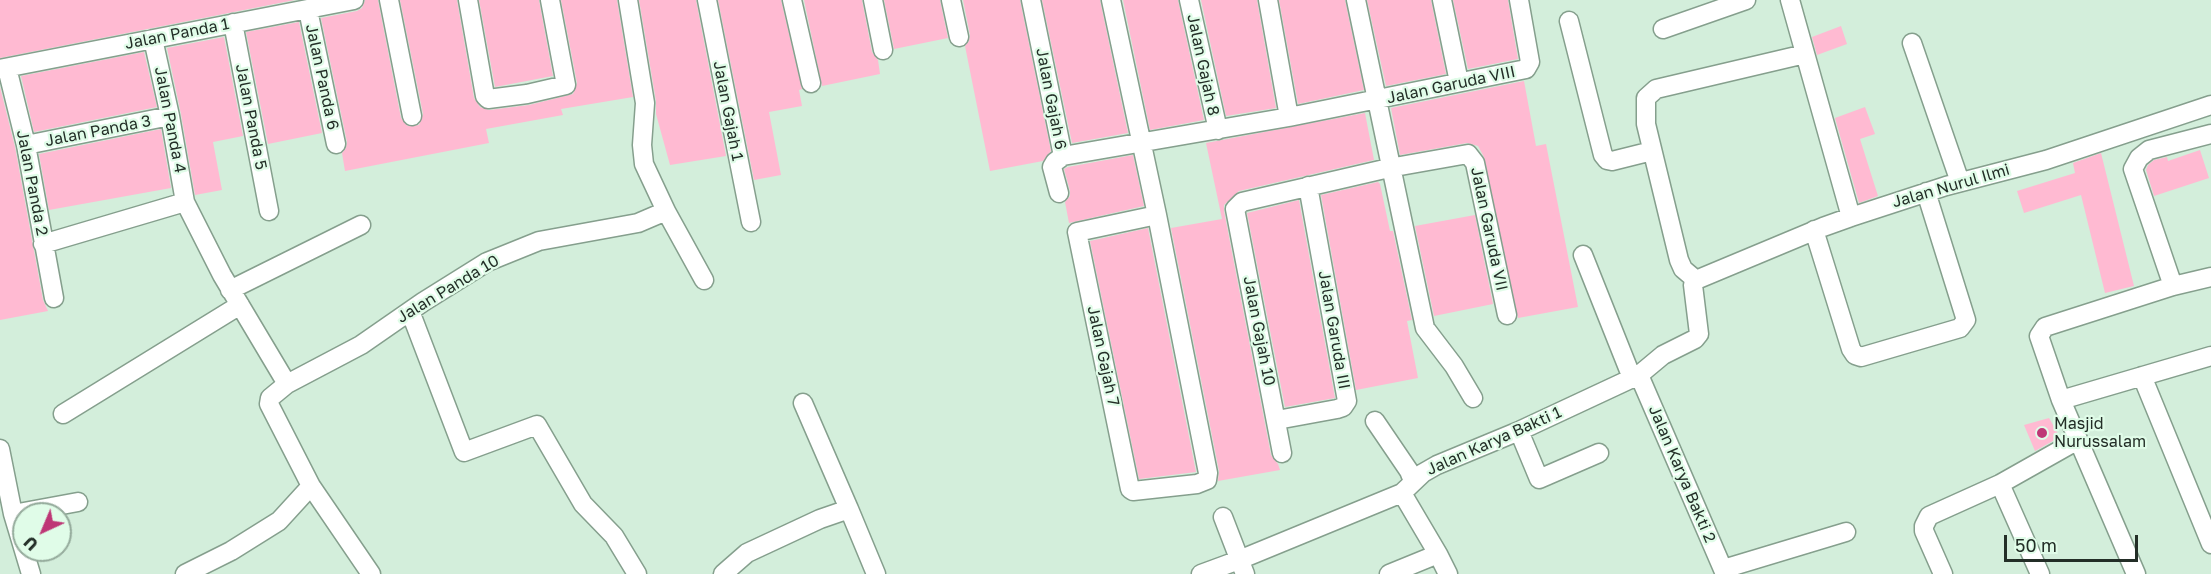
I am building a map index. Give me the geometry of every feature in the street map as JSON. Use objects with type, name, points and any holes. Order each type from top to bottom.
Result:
[{"type":"street","name":"Jalan Panda 1","points":[[4,69],[354,0]]},
{"type":"street","points":[[389,0],[412,116]]},
{"type":"street","points":[[468,0],[486,98],[527,94],[566,85],[550,0]]},
{"type":"street","points":[[628,0],[645,103],[642,145],[644,164],[666,211],[704,280]]},
{"type":"street","name":"Jalan Gajah 1","points":[[707,0],[751,222]]},
{"type":"street","points":[[792,0],[811,83]]},
{"type":"street","points":[[873,0],[883,50]]},
{"type":"street","points":[[951,0],[959,38]]},
{"type":"street","name":"Jalan Gajah 6","points":[[1031,0],[1063,156],[1054,162],[1052,167],[1059,193]]},
{"type":"street","points":[[1111,0],[1157,215]]},
{"type":"street","name":"Jalan Gajah 8","points":[[1189,0],[1218,130]]},
{"type":"street","points":[[1268,0],[1289,117]]},
{"type":"street","points":[[1356,0],[1389,168],[1425,328],[1454,366],[1473,398]]},
{"type":"street","points":[[1442,0],[1459,82]]},
{"type":"street","name":"Jalan Garuda VIII","points":[[1063,156],[1289,117],[1526,69],[1530,62],[1519,0]]},
{"type":"street","points":[[1663,29],[1746,0]]},
{"type":"street","points":[[1790,0],[1851,217]]},
{"type":"street","name":"Jalan Panda 6","points":[[308,10],[336,144]]},
{"type":"street","points":[[1569,21],[1603,155],[1607,160],[1612,161],[1652,151]]},
{"type":"street","name":"Jalan Panda 5","points":[[233,23],[269,211]]},
{"type":"street","name":"Jalan Panda 4","points":[[153,39],[170,116],[185,202],[235,298],[288,384]]},
{"type":"street","points":[[1912,43],[1960,182]]},
{"type":"street","points":[[1696,280],[1680,265],[1646,124],[1645,103],[1652,91],[1805,54]]},
{"type":"street","name":"Jalan Panda 2","points":[[4,69],[26,145],[54,298]]},
{"type":"street","name":"Jalan Nurul Ilmi","points":[[1696,280],[1814,230],[1851,217],[1960,182],[2046,160],[2211,105]]},
{"type":"street","name":"Jalan Panda 3","points":[[26,145],[170,116]]},
{"type":"street","points":[[2173,286],[2133,169],[2139,158],[2149,150],[2211,134]]},
{"type":"street","name":"Jalan Garuda VII","points":[[1389,168],[1464,154],[1474,159],[1507,315]]},
{"type":"street","points":[[1308,186],[1389,168]]},
{"type":"street","name":"Jalan Gajah 10","points":[[1282,453],[1236,209],[1242,202],[1308,186]]},
{"type":"street","name":"Jalan Garuda III","points":[[1277,420],[1341,408],[1347,401],[1308,186]]},
{"type":"street","points":[[1814,230],[1851,349],[1855,355],[1861,357],[1960,328],[1965,320],[1926,192]]},
{"type":"street","points":[[43,244],[185,202]]},
{"type":"street","name":"Jalan Panda 10","points":[[311,486],[269,404],[273,395],[288,384],[361,345],[487,262],[529,246],[575,234],[638,223],[666,211]]},
{"type":"street","name":"Jalan Gajah 7","points":[[1157,215],[1208,477],[1207,480],[1197,484],[1133,491],[1130,489],[1077,232],[1157,215]]},
{"type":"street","points":[[63,414],[235,298],[361,225]]},
{"type":"street","name":"Jalan Karya Bakti 2","points":[[1583,255],[1635,376],[1724,571]]},
{"type":"street","points":[[2136,574],[2061,400],[2039,341],[2042,329],[2173,286],[2211,277]]},
{"type":"street","name":"Jalan Karya Bakti 1","points":[[1201,574],[1242,567],[1407,487],[1423,472],[1437,465],[1519,431],[1635,376],[1663,355],[1698,336],[1700,331],[1694,285],[1696,280]]},
{"type":"street","points":[[410,311],[464,452],[537,424],[583,504],[614,536],[637,574]]},
{"type":"street","points":[[2061,400],[2211,356]]},
{"type":"street","points":[[2142,376],[2211,544]]},
{"type":"street","points":[[803,403],[876,574]]},
{"type":"street","points":[[1375,421],[1409,471],[1407,487],[1448,574]]},
{"type":"street","points":[[1519,431],[1539,479],[1599,453]]},
{"type":"street","points":[[1943,574],[1924,531],[1925,521],[1929,516],[2000,484],[2078,440]]},
{"type":"street","points":[[0,449],[12,509]]},
{"type":"street","points":[[2000,484],[2040,574]]},
{"type":"street","points":[[185,574],[231,551],[279,521],[311,486],[372,574]]},
{"type":"street","points":[[72,503],[78,502]]},
{"type":"street","points":[[723,574],[738,560],[756,549],[820,519],[849,509]]},
{"type":"street","points":[[1223,517],[1242,567]]},
{"type":"street","points":[[1724,571],[1846,532]]},
{"type":"street","points":[[1389,574],[1438,554]]},
{"type":"building","points":[[0,0],[295,0],[0,58]]},
{"type":"building","points":[[365,0],[378,0],[401,118],[408,126],[419,125],[423,114],[400,0],[457,0],[474,98],[480,107],[489,110],[529,105],[573,94],[577,83],[561,0],[617,0],[633,97],[561,109],[563,115],[486,129],[489,143],[345,171],[342,153],[347,142],[321,18],[357,11],[362,8]]},
{"type":"building","points":[[479,0],[539,0],[553,76],[495,87]]},
{"type":"building","points":[[639,0],[696,0],[726,156],[670,165],[656,114],[656,101]]},
{"type":"building","points":[[718,0],[781,0],[802,89],[799,90],[802,106],[769,112],[781,175],[754,180]]},
{"type":"building","points":[[804,0],[862,0],[872,52],[878,60],[880,74],[822,86]]},
{"type":"building","points":[[884,0],[940,0],[948,38],[894,49]]},
{"type":"building","points":[[963,0],[1020,0],[1051,151],[1043,161],[990,171],[965,46],[970,35]]},
{"type":"building","points":[[1042,0],[1100,0],[1128,133],[1072,143]]},
{"type":"building","points":[[1123,0],[1178,0],[1204,120],[1150,130]]},
{"type":"building","points":[[1201,0],[1257,0],[1276,108],[1226,116]]},
{"type":"building","points":[[1279,0],[1345,0],[1364,90],[1298,104]]},
{"type":"building","points":[[1367,0],[1431,0],[1446,74],[1386,86]]},
{"type":"building","points":[[1453,0],[1508,0],[1518,59],[1468,69]]},
{"type":"building","points":[[299,22],[322,133],[268,144],[246,32]]},
{"type":"building","points":[[1841,26],[1847,44],[1817,55],[1812,37]]},
{"type":"building","points":[[224,37],[243,136],[213,142],[222,190],[195,195],[167,48]]},
{"type":"building","points":[[144,52],[157,107],[34,132],[21,76]]},
{"type":"building","points":[[1524,81],[1536,146],[1546,144],[1578,307],[1518,318],[1484,157],[1478,146],[1467,143],[1400,155],[1391,108]]},
{"type":"building","points":[[0,87],[15,147],[43,300],[48,311],[0,320]]},
{"type":"building","points":[[1865,107],[1875,134],[1860,139],[1878,196],[1859,203],[1835,118]]},
{"type":"building","points":[[1365,113],[1374,160],[1239,191],[1224,205],[1271,455],[1280,470],[1218,481],[1219,471],[1171,228],[1222,219],[1206,143]]},
{"type":"building","points":[[161,129],[171,188],[49,210],[39,154]]},
{"type":"building","points":[[2200,150],[2209,178],[2154,196],[2146,170],[2148,165],[2154,160],[2167,157],[2168,161]]},
{"type":"building","points":[[2101,153],[2134,286],[2105,293],[2081,195],[2024,213],[2017,191],[2075,173],[2073,163]]},
{"type":"building","points":[[1133,155],[1144,206],[1069,223],[1065,202],[1070,196],[1070,191],[1064,169]]},
{"type":"building","points":[[1378,182],[1390,231],[1393,231],[1412,320],[1407,321],[1418,378],[1356,390],[1321,195]]},
{"type":"building","points":[[1299,200],[1335,398],[1285,407],[1247,213]]},
{"type":"building","points":[[1475,215],[1493,304],[1434,316],[1415,226]]},
{"type":"building","points":[[1148,228],[1196,472],[1139,479],[1090,241]]},
{"type":"building","name":"Masjid Nurussalam","points":[[2049,418],[2060,437],[2035,451],[2024,425]]},
{"type":"place","name":"Masjid Nurussalam","points":[[2042,433]]}]
